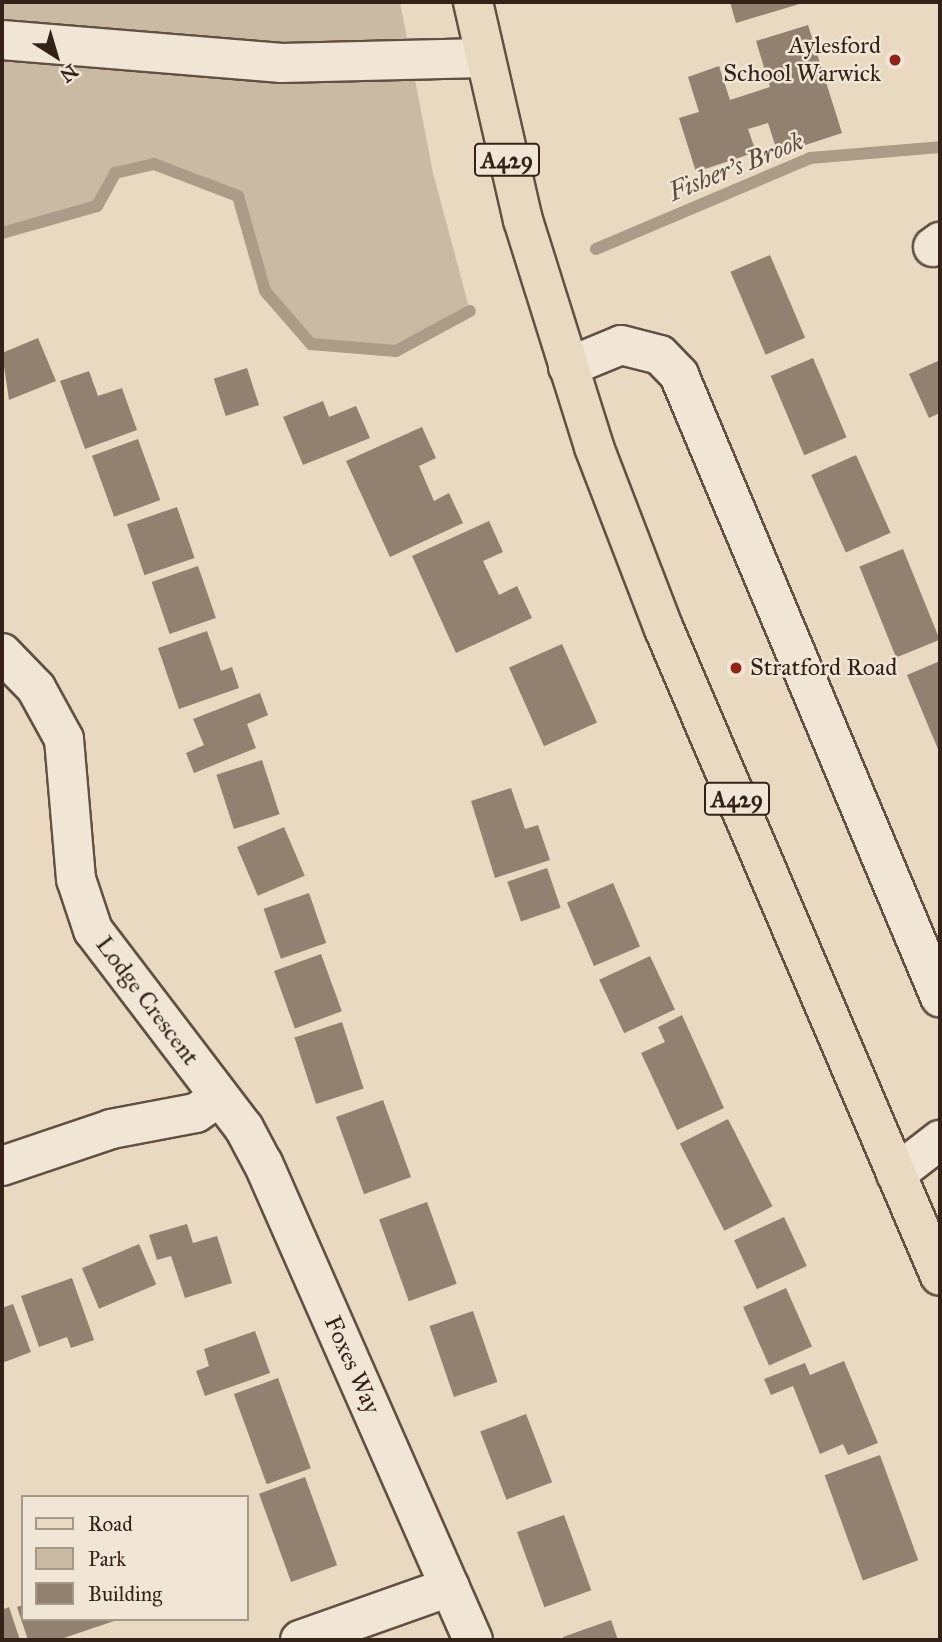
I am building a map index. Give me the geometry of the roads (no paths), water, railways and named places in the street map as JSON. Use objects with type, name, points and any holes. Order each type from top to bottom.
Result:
[{"type":"main road","name":"A429","points":[[473,2],[483,58],[568,368],[664,629],[940,1276]]},
{"type":"street","points":[[2,40],[282,63],[483,58]]},
{"type":"street","points":[[568,368],[597,351],[632,346],[660,355],[679,375],[940,997]]},
{"type":"street","name":"Lodge Crescent","points":[[2,653],[36,688],[64,739],[76,879],[93,930],[219,1097]]},
{"type":"street","points":[[2,1166],[111,1129],[196,1114],[219,1097]]},
{"type":"street","name":"Foxes Way","points":[[219,1097],[264,1163],[474,1640]]},
{"type":"street","points":[[896,1174],[940,1139]]},
{"type":"street","points":[[300,1640],[450,1587]]},
{"type":"waterway","name":"Fisher's Brook","points":[[596,249],[810,158],[940,147]]},
{"type":"waterway","name":"Fisher's Brook","points":[[2,233],[97,206],[115,173],[154,164],[238,196],[265,291],[311,344],[396,351],[470,311]]},
{"type":"place","name":"Aylesford School Warwick","points":[[895,60]]},
{"type":"place","name":"Stratford Road","points":[[736,668]]}]
